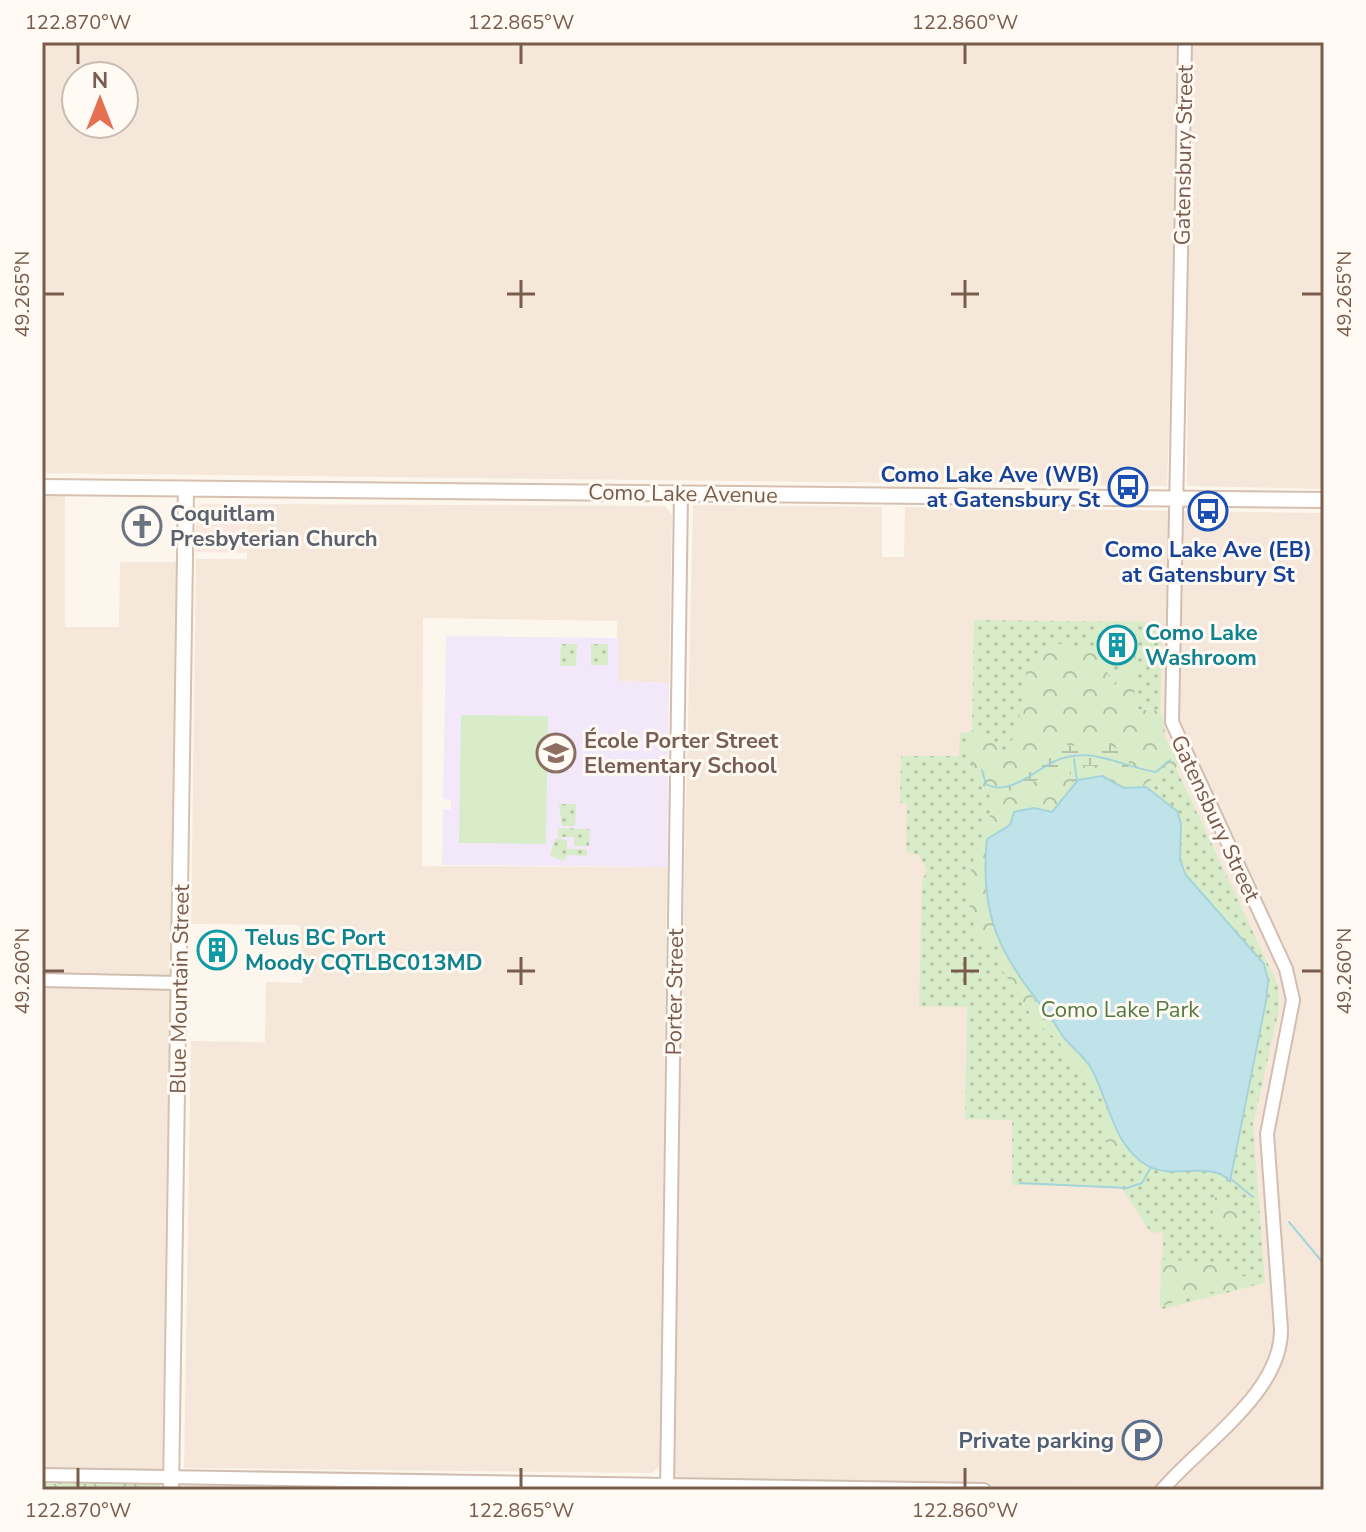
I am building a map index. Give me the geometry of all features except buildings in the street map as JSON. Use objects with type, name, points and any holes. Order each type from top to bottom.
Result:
[{"type":"main road","name":"Como Lake Avenue","points":[[42,487],[1324,500]]},
{"type":"main road","name":"Blue Mountain Street","points":[[171,1483],[186,489]]},
{"type":"street","name":"Gatensbury Street","points":[[1162,1490],[1262,1387],[1277,1359],[1281,1329],[1267,1134],[1293,996],[1286,969],[1173,725],[1185,42]]},
{"type":"street","name":"Porter Street","points":[[667,1488],[681,493]]},
{"type":"street","points":[[42,980],[179,983]]},
{"type":"street","points":[[42,1475],[171,1483],[984,1490]]},
{"type":"shaded area","points":[[42,42],[1182,42],[1167,486],[42,473]]},
{"type":"shaded area","points":[[1189,42],[1324,42],[1324,489],[1187,486]]},
{"type":"shaded area","points":[[42,489],[65,489],[65,627],[119,627],[120,562],[184,562],[167,1472],[42,1471]]},
{"type":"shaded area","points":[[201,504],[247,504],[246,553],[195,552],[196,509]]},
{"type":"shaded area","points":[[247,504],[665,506],[672,515],[669,683],[618,681],[617,621],[423,618],[422,866],[667,867],[660,1466],[652,1473],[184,1468],[191,1041],[265,1042],[266,982],[303,983],[300,925],[191,924],[196,559],[247,559]]},
{"type":"shaded area","points":[[693,505],[882,507],[882,557],[904,557],[905,507],[1324,513],[1324,1490],[670,1482]]},
{"type":"shaded area","name":"École Porter Street Elementary School","points":[[446,636],[618,638],[618,681],[669,683],[667,867],[442,865],[443,809],[451,809],[451,800],[443,799]]},
{"type":"shaded area","points":[[186,1487],[403,1490],[186,1490]]},
{"type":"green space","name":"Como Lake Park","points":[[974,620],[1162,622],[1160,734],[1278,985],[1279,1010],[1253,1125],[1265,1283],[1162,1309],[1163,1232],[1151,1233],[1121,1187],[1012,1185],[1012,1120],[965,1119],[967,1007],[919,1006],[922,881],[927,870],[919,855],[906,852],[907,803],[900,803],[901,756],[959,756],[960,733],[972,732]]},
{"type":"green space","points":[[1136,636],[1134,709],[1158,711],[1163,715],[1165,737],[1179,764],[1141,789],[1124,788],[1102,776],[1078,780],[1052,812],[1014,812],[1005,828],[987,835],[985,831],[995,801],[980,782],[965,745],[970,730],[990,738],[1004,751],[1017,733],[1026,672],[1033,659],[1055,643],[1097,651],[1116,685],[1129,638]]},
{"type":"green space","points":[[561,644],[577,644],[576,666],[560,666]]},
{"type":"green space","points":[[591,644],[608,644],[608,665],[591,665]]},
{"type":"green space","points":[[461,715],[548,716],[546,844],[459,843]]},
{"type":"green space","points":[[1104,740],[1126,755],[1130,765],[1126,769],[1079,766],[1078,776],[1082,780],[1075,785],[1067,767],[1014,790],[1000,791],[1011,777],[1030,772],[1043,751],[1063,743],[1071,746]]},
{"type":"green space","points":[[559,804],[576,804],[575,826],[562,826]]},
{"type":"green space","points":[[558,828],[590,829],[589,846],[574,846],[574,837],[558,837]]},
{"type":"green space","points":[[555,838],[567,840],[567,849],[587,849],[587,856],[567,855],[564,861],[550,856]]},
{"type":"green space","points":[[981,842],[986,846],[985,881],[998,941],[985,945],[973,921],[969,894],[972,866]]},
{"type":"green space","points":[[1004,950],[1019,980],[1090,1067],[1095,1077],[1093,1079],[1072,1062],[1058,1040],[1036,1023],[997,962],[998,955]]},
{"type":"green space","points":[[1110,1116],[1126,1146],[1125,1153],[1119,1154],[1106,1143],[1101,1119]]},
{"type":"green space","points":[[1220,1191],[1240,1211],[1239,1226],[1231,1231],[1219,1224],[1212,1209],[1211,1204]]},
{"type":"green space","points":[[1161,1259],[1218,1264],[1236,1277],[1252,1276],[1263,1281],[1236,1290],[1198,1293],[1160,1307]]},
{"type":"green space","points":[[42,1481],[160,1482],[160,1490],[42,1490]]},
{"type":"green space","points":[[42,1484],[157,1484],[157,1490],[42,1490]]},
{"type":"water","points":[[1102,776],[1124,788],[1146,787],[1177,811],[1181,824],[1180,859],[1185,874],[1264,964],[1268,980],[1266,1001],[1230,1181],[1213,1172],[1158,1170],[1136,1157],[1119,1135],[1091,1068],[1064,1038],[1016,971],[996,932],[986,890],[987,839],[1010,825],[1014,812],[1034,808],[1052,812],[1078,780]]},
{"type":"waterway","points":[[982,770],[986,784],[1003,787],[1066,757],[1105,758],[1156,772],[1170,760]]},
{"type":"waterway","points":[[1074,759],[1077,781]]},
{"type":"waterway","points":[[1020,1183],[1127,1188],[1142,1183],[1151,1167]]},
{"type":"waterway","points":[[1231,1179],[1253,1197]]},
{"type":"waterway","points":[[1289,1222],[1324,1264]]},
{"type":"place","name":"Como Lake Ave (WB) at Gatensbury St","points":[[1128,487]]},
{"type":"place","name":"Como Lake Ave (EB) at Gatensbury St","points":[[1208,511]]},
{"type":"place","name":"Coquitlam Presbyterian Church","points":[[142,526]]},
{"type":"place","name":"Como Lake Washroom","points":[[1117,645]]},
{"type":"place","name":"École Porter Street Elementary School","points":[[556,753]]},
{"type":"place","name":"Telus BC Port Moody CQTLBC013MD","points":[[217,950]]},
{"type":"place","name":"Private parking","points":[[1142,1440]]}]
